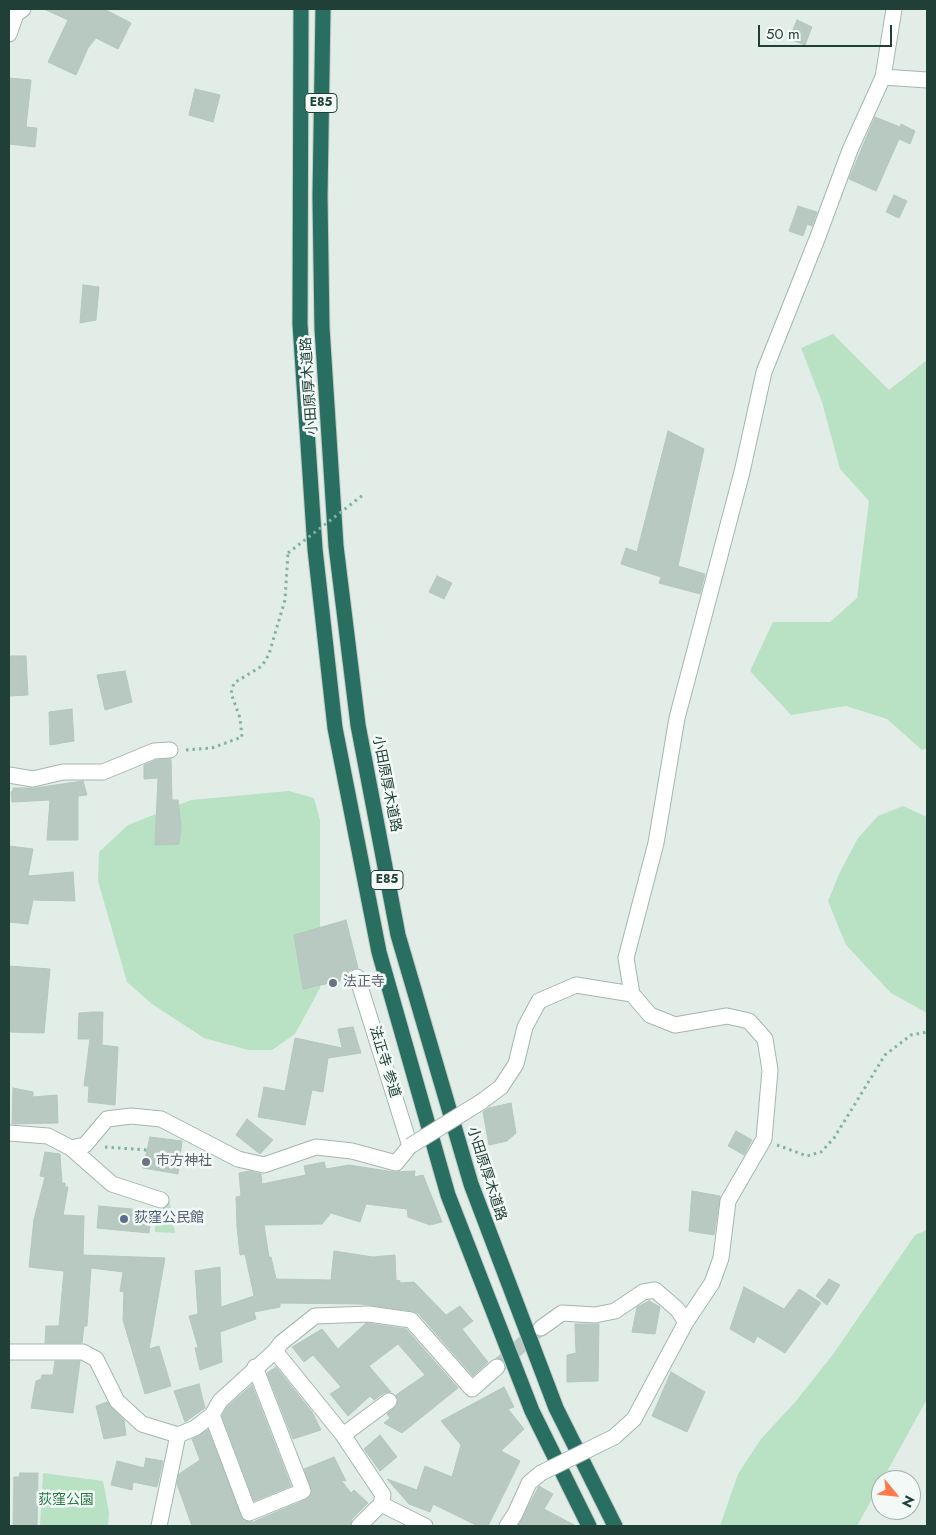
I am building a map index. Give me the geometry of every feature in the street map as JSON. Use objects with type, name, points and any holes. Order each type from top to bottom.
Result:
[{"type":"highway","name":"小田原厚木道路","points":[[301,9],[300,324],[315,549],[335,728],[379,952],[448,1195],[532,1411],[589,1526]]},
{"type":"highway","name":"小田原厚木道路","points":[[323,9],[320,197],[322,328],[336,546],[358,725],[398,935],[470,1184],[556,1408],[614,1526]]},
{"type":"street","points":[[9,34],[16,14],[23,9]]},
{"type":"street","points":[[507,1526],[515,1514],[529,1483],[541,1473],[614,1436],[634,1419],[686,1322],[712,1283],[721,1258],[728,1201],[764,1139],[770,1070],[765,1039],[749,1021],[727,1016],[674,1025],[650,1015],[632,994],[626,958],[656,843],[677,718],[742,472],[764,372],[850,150],[882,77],[894,9]]},
{"type":"street","points":[[882,77],[927,80]]},
{"type":"street","points":[[9,775],[33,779],[63,772],[103,772],[154,751],[170,750]]},
{"type":"street","name":"法正寺 参道","points":[[357,977],[410,1146]]},
{"type":"street","points":[[78,1147],[107,1119],[131,1116],[161,1119],[238,1158],[264,1165],[316,1147],[352,1152],[396,1163],[410,1146],[481,1102],[501,1087],[516,1064],[525,1027],[539,1001],[576,985],[632,994]]},
{"type":"street","points":[[9,1133],[48,1136],[78,1147],[112,1184],[161,1200]]},
{"type":"street","points":[[541,1328],[562,1313],[595,1315],[615,1311],[643,1292],[655,1290],[677,1309],[686,1322]]},
{"type":"street","points":[[9,1352],[83,1352],[96,1359],[116,1401],[142,1424],[178,1435],[195,1428],[212,1415],[220,1401],[255,1367],[275,1351],[281,1342],[315,1316],[369,1314],[411,1320],[472,1389],[497,1367]]},
{"type":"street","points":[[275,1351],[343,1435],[383,1495],[381,1504],[359,1526]]},
{"type":"street","points":[[212,1415],[249,1513],[303,1491],[255,1367]]},
{"type":"street","points":[[343,1435],[389,1400]]},
{"type":"street","points":[[159,1526],[178,1435]]},
{"type":"street","points":[[381,1504],[425,1526]]},
{"type":"path","points":[[170,750],[212,748],[242,737],[240,718],[231,693],[234,683],[262,666],[269,654],[286,600],[288,552],[363,495]]},
{"type":"path","points":[[764,1139],[791,1152],[807,1156],[821,1152],[834,1138],[885,1055],[911,1035],[927,1032]]},
{"type":"path","points":[[78,1147],[147,1150]]},
{"type":"green space","points":[[833,334],[889,390],[927,360],[927,748],[922,750],[887,719],[846,706],[791,715],[750,671],[773,622],[830,622],[857,598],[869,501],[840,469],[822,402],[801,348]]},
{"type":"green space","points":[[289,791],[314,798],[320,820],[320,988],[295,1034],[272,1050],[248,1050],[204,1038],[152,1004],[127,982],[98,881],[99,852],[128,825],[191,800]]},
{"type":"green space","points":[[903,806],[927,817],[927,1013],[891,993],[846,945],[828,901],[839,874],[858,838],[878,816]]},
{"type":"green space","points":[[169,1199],[175,1233],[155,1232],[155,1201]]},
{"type":"green space","points":[[927,1230],[927,1399],[888,1470],[871,1470],[871,1501],[857,1526],[720,1526],[738,1474],[761,1439],[796,1401],[834,1353],[915,1235]]},
{"type":"green space","name":"荻窪公園","points":[[43,1473],[103,1481],[109,1513],[108,1526],[40,1526]]},
{"type":"building","points":[[44,9],[104,9],[131,23],[118,49],[96,38],[88,48],[76,75],[48,62],[68,20]]},
{"type":"building","points":[[797,20],[812,27],[805,45],[789,39]]},
{"type":"building","points":[[9,78],[31,80],[26,127],[37,128],[35,147],[9,144]]},
{"type":"building","points":[[195,89],[220,95],[213,122],[189,115]]},
{"type":"building","points":[[875,117],[900,127],[901,124],[915,131],[910,144],[899,139],[876,191],[849,179]]},
{"type":"building","points":[[894,195],[907,201],[899,218],[886,212]]},
{"type":"building","points":[[798,206],[817,212],[812,226],[807,224],[803,236],[789,231]]},
{"type":"building","points":[[83,285],[99,287],[96,320],[80,323]]},
{"type":"building","points":[[668,431],[704,449],[678,566],[705,574],[700,594],[659,583],[661,577],[621,564],[626,548],[637,552]]},
{"type":"building","points":[[437,576],[452,583],[444,599],[429,592]]},
{"type":"building","points":[[9,656],[26,656],[28,695],[9,696]]},
{"type":"building","points":[[125,671],[132,702],[105,710],[97,675]]},
{"type":"building","points":[[72,709],[74,741],[50,745],[49,712]]},
{"type":"building","points":[[171,759],[172,800],[178,800],[181,827],[179,844],[155,845],[158,778],[144,779],[144,765],[156,760]]},
{"type":"building","points":[[83,781],[87,795],[78,796],[78,840],[47,840],[50,800],[12,802],[11,792],[13,788],[35,788]]},
{"type":"building","points":[[9,846],[33,849],[28,876],[73,872],[75,901],[33,900],[28,924],[9,922]]},
{"type":"building","name":"法正寺","points":[[346,920],[358,968],[350,970],[348,979],[303,989],[294,935]]},
{"type":"building","points":[[9,966],[50,969],[44,1033],[9,1032]]},
{"type":"building","points":[[103,1012],[102,1045],[118,1047],[115,1105],[88,1102],[89,1086],[84,1086],[90,1039],[78,1039],[79,1013]]},
{"type":"building","points":[[353,1027],[361,1053],[328,1058],[323,1092],[312,1090],[305,1125],[258,1117],[264,1087],[285,1091],[295,1038],[342,1048],[338,1029]]},
{"type":"building","points":[[13,1088],[33,1092],[33,1097],[57,1095],[58,1123],[12,1124]]},
{"type":"building","points":[[511,1103],[516,1133],[507,1141],[489,1145],[483,1112],[489,1108]]},
{"type":"building","points":[[247,1119],[273,1140],[260,1154],[236,1135]]},
{"type":"building","points":[[736,1131],[752,1140],[744,1155],[728,1146]]},
{"type":"building","points":[[150,1137],[182,1141],[178,1174],[143,1168]]},
{"type":"building","points":[[45,1152],[60,1154],[62,1183],[65,1183],[65,1187],[68,1187],[63,1215],[84,1216],[83,1255],[165,1258],[149,1349],[159,1346],[171,1386],[145,1394],[123,1320],[124,1292],[120,1291],[123,1272],[91,1268],[87,1326],[84,1326],[82,1343],[45,1343],[46,1326],[59,1326],[64,1271],[29,1267],[34,1219],[45,1177],[40,1176]]},
{"type":"building","points":[[324,1162],[326,1169],[349,1165],[394,1172],[415,1171],[414,1177],[423,1175],[442,1222],[430,1225],[408,1217],[407,1209],[366,1204],[360,1222],[331,1213],[322,1224],[264,1225],[269,1257],[271,1257],[276,1279],[331,1280],[334,1251],[373,1257],[395,1255],[396,1280],[400,1281],[400,1283],[414,1282],[446,1315],[460,1306],[473,1321],[462,1329],[488,1362],[473,1376],[418,1313],[361,1304],[280,1303],[280,1307],[254,1312],[256,1319],[220,1332],[222,1362],[200,1370],[195,1348],[198,1347],[189,1316],[198,1314],[195,1271],[220,1267],[221,1307],[254,1296],[245,1254],[240,1255],[236,1197],[241,1196],[239,1173],[249,1171],[261,1174],[262,1184],[306,1175],[304,1166]]},
{"type":"building","points":[[692,1191],[720,1196],[714,1235],[689,1231]]},
{"type":"building","name":"荻窪公民館","points":[[99,1206],[152,1211],[149,1233],[97,1228]]},
{"type":"building","points":[[829,1279],[840,1285],[827,1305],[816,1296]]},
{"type":"building","points":[[744,1287],[784,1309],[799,1289],[821,1303],[785,1353],[757,1336],[754,1343],[730,1329]]},
{"type":"building","points":[[649,1301],[660,1307],[655,1334],[632,1332],[637,1307]]},
{"type":"building","points":[[366,1323],[406,1329],[458,1388],[402,1433],[384,1423],[390,1418],[387,1414],[397,1405],[396,1395],[425,1375],[398,1344],[369,1366],[391,1392],[384,1393],[374,1400],[370,1396],[348,1416],[330,1394],[341,1387],[313,1355],[304,1362],[292,1347],[322,1329],[338,1349]]},
{"type":"building","points":[[575,1324],[599,1324],[598,1381],[567,1382],[567,1355],[576,1353]]},
{"type":"building","points":[[55,1361],[80,1361],[73,1413],[31,1408],[36,1381],[41,1379],[42,1375],[53,1375]]},
{"type":"building","points":[[276,1367],[312,1412],[321,1430],[293,1439],[267,1373]]},
{"type":"building","points":[[671,1372],[705,1392],[687,1432],[652,1416]]},
{"type":"building","points":[[199,1384],[205,1408],[185,1422],[174,1391]]},
{"type":"building","points":[[252,1385],[291,1486],[254,1501],[222,1416],[227,1407]]},
{"type":"building","points":[[504,1387],[514,1407],[508,1409],[524,1429],[501,1451],[520,1461],[488,1526],[478,1526],[433,1504],[430,1512],[409,1504],[387,1479],[417,1490],[425,1466],[452,1477],[461,1445],[441,1421]]},
{"type":"building","points":[[107,1402],[124,1420],[126,1435],[104,1439],[96,1406]]},
{"type":"building","points":[[208,1430],[244,1521],[253,1522],[307,1499],[312,1492],[304,1469],[334,1457],[346,1481],[341,1480],[351,1493],[354,1490],[368,1503],[352,1519],[350,1526],[192,1526],[177,1484],[179,1474],[200,1460],[192,1439]]},
{"type":"building","points":[[380,1435],[397,1457],[380,1471],[364,1449]]},
{"type":"building","points":[[146,1458],[163,1461],[157,1487],[133,1482],[132,1490],[111,1485],[117,1461],[144,1468]]},
{"type":"building","points":[[20,1473],[38,1473],[37,1526],[13,1526],[14,1477],[19,1477]]},
{"type":"building","points":[[539,1486],[553,1494],[544,1509],[576,1526],[518,1526]]},
{"type":"tunnel","points":[[497,1367],[538,1330]]},
{"type":"place","name":"法正寺","points":[[333,983]]},
{"type":"place","name":"市方神社","points":[[146,1162]]},
{"type":"place","name":"荻窪公民館","points":[[124,1219]]}]
